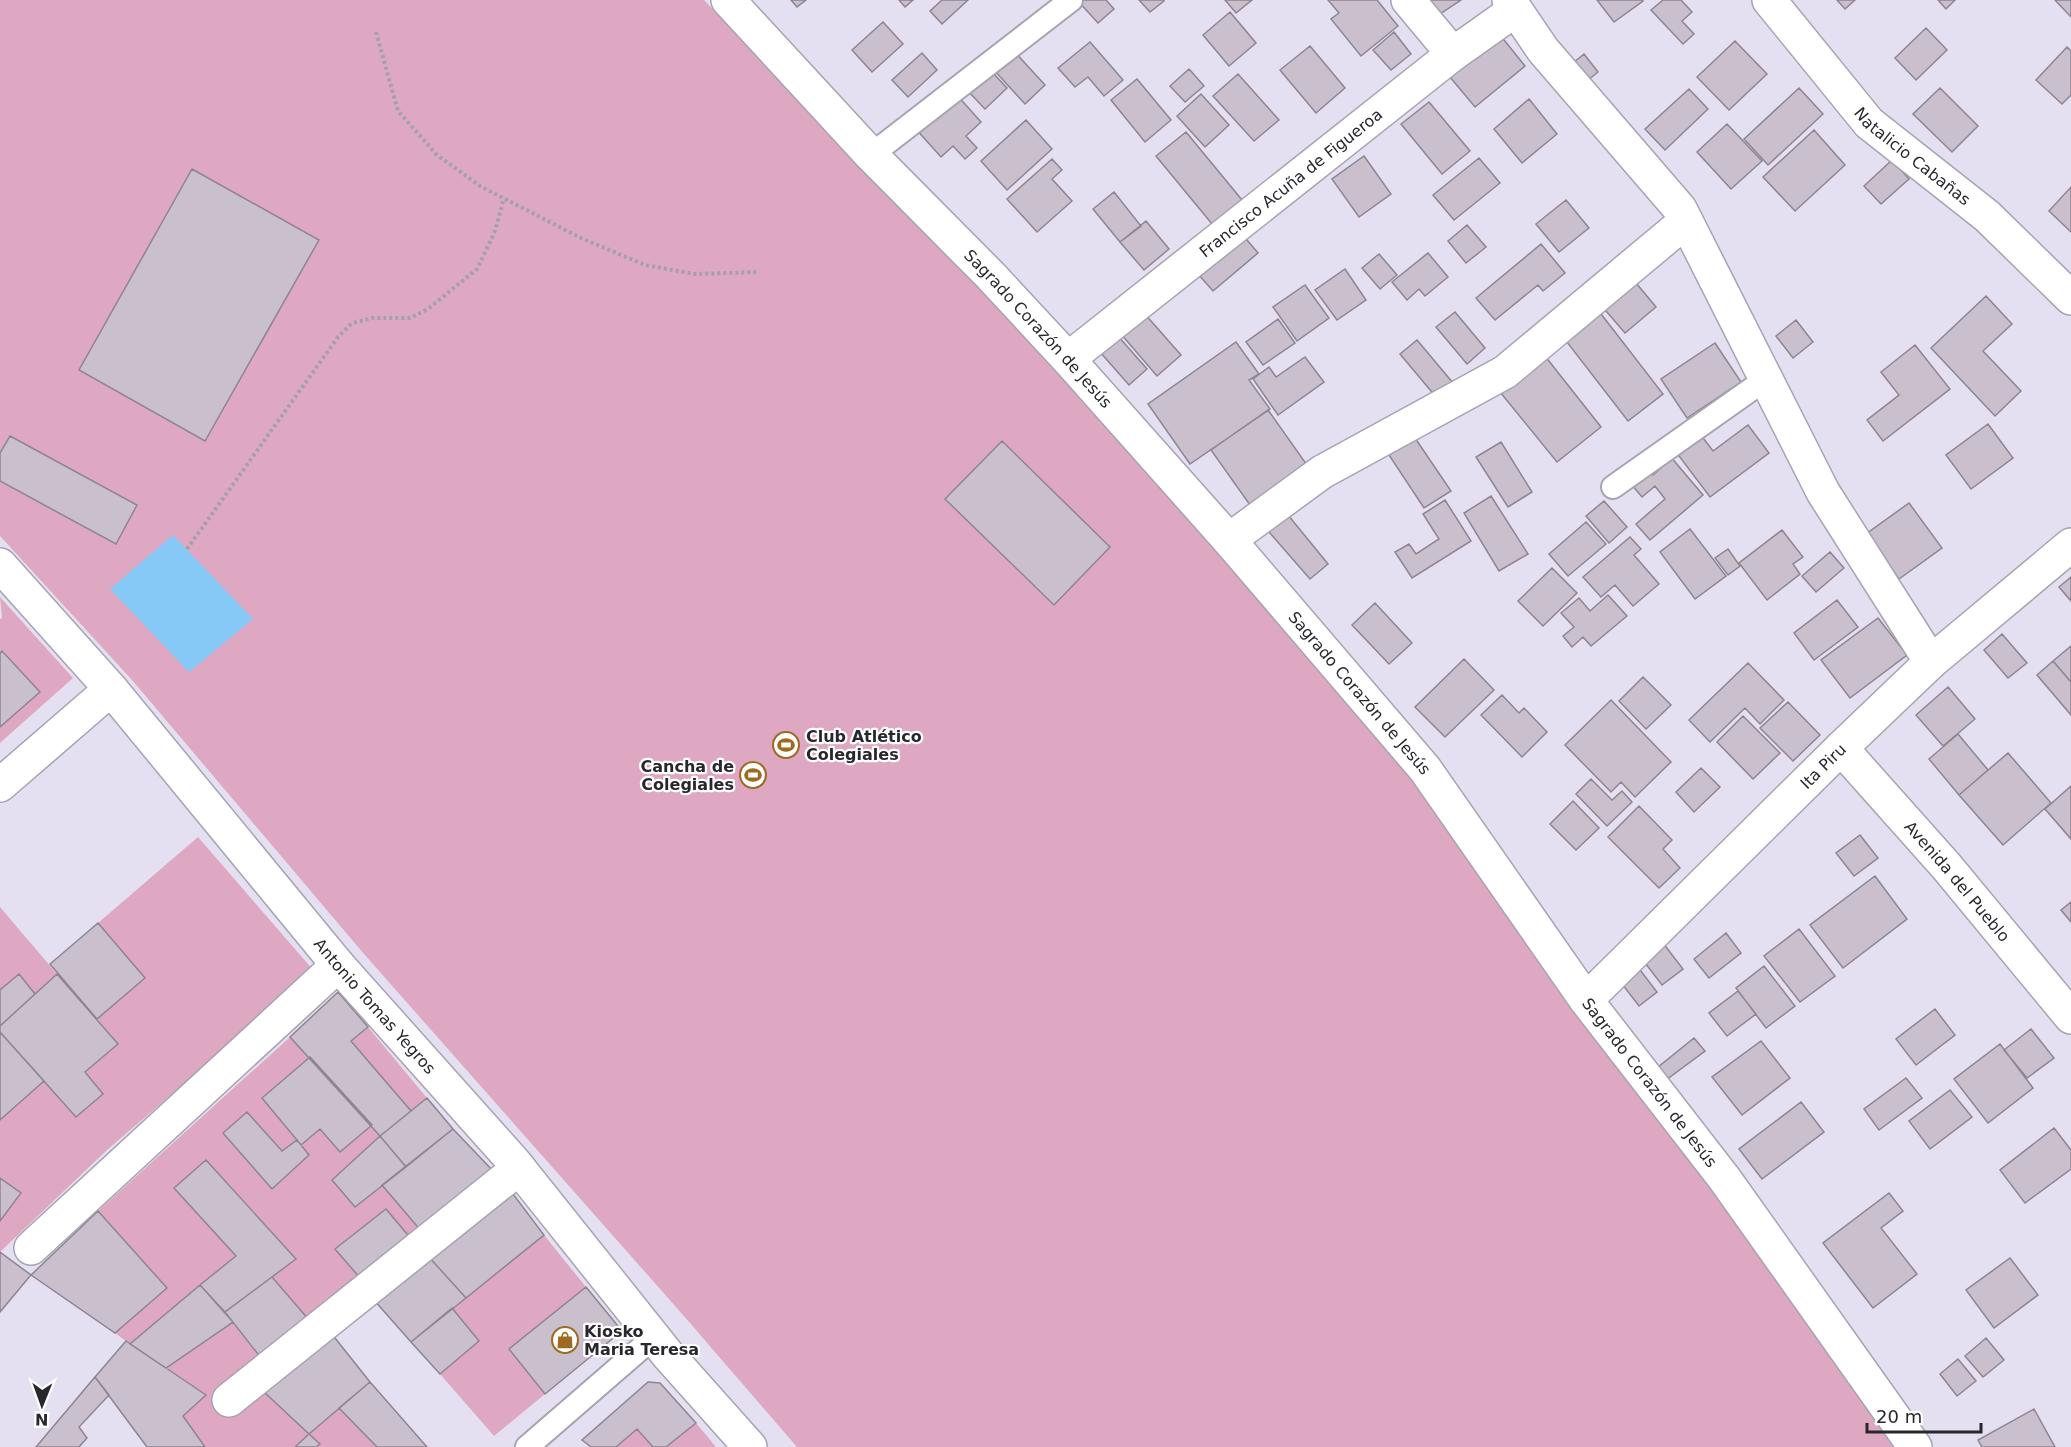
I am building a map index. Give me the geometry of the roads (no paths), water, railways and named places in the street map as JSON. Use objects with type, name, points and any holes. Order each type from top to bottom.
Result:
[{"type":"street","name":"Sagrado Corazón de Jesús","points":[[728,0],[871,155],[991,276],[1068,359],[1229,540],[1425,770],[1586,1000],[1724,1178],[1915,1447]]},
{"type":"street","points":[[1408,0],[1452,54]]},
{"type":"street","name":"Natalicio Cabañas","points":[[1769,0],[1869,123],[1987,216],[2071,298]]},
{"type":"street","points":[[1512,5],[1543,50],[1680,208],[1823,492],[1931,662]]},
{"type":"street","name":"Francisco Acuña de Figueroa","points":[[1068,359],[1512,5]]},
{"type":"street","points":[[1229,540],[1322,472],[1505,372],[1686,221]]},
{"type":"street","name":"Ita Piru","points":[[1586,1000],[1931,662],[2071,545]]},
{"type":"street","name":"Antonio Tomas Yegros","points":[[0,565],[111,689],[338,965],[519,1168],[654,1337],[750,1447]]},
{"type":"street","points":[[0,786],[111,689]]},
{"type":"street","name":"Avenida del Pueblo","points":[[1841,748],[1947,867],[2071,1017]]},
{"type":"street","points":[[31,1248],[338,965]]},
{"type":"street","points":[[230,1400],[519,1168]]},
{"type":"lane","points":[[871,155],[1071,0]]},
{"type":"lane","points":[[1612,487],[1766,379]]},
{"type":"lane","points":[[527,1447],[654,1337]]},
{"type":"water","points":[[173,535],[253,619],[189,672],[110,589]]},
{"type":"place","name":"Club Atlético Colegiales","points":[[786,745]]},
{"type":"place","name":"Cancha de Colegiales","points":[[753,775]]},
{"type":"place","name":"Kiosko Maria Teresa","points":[[565,1340]]}]
